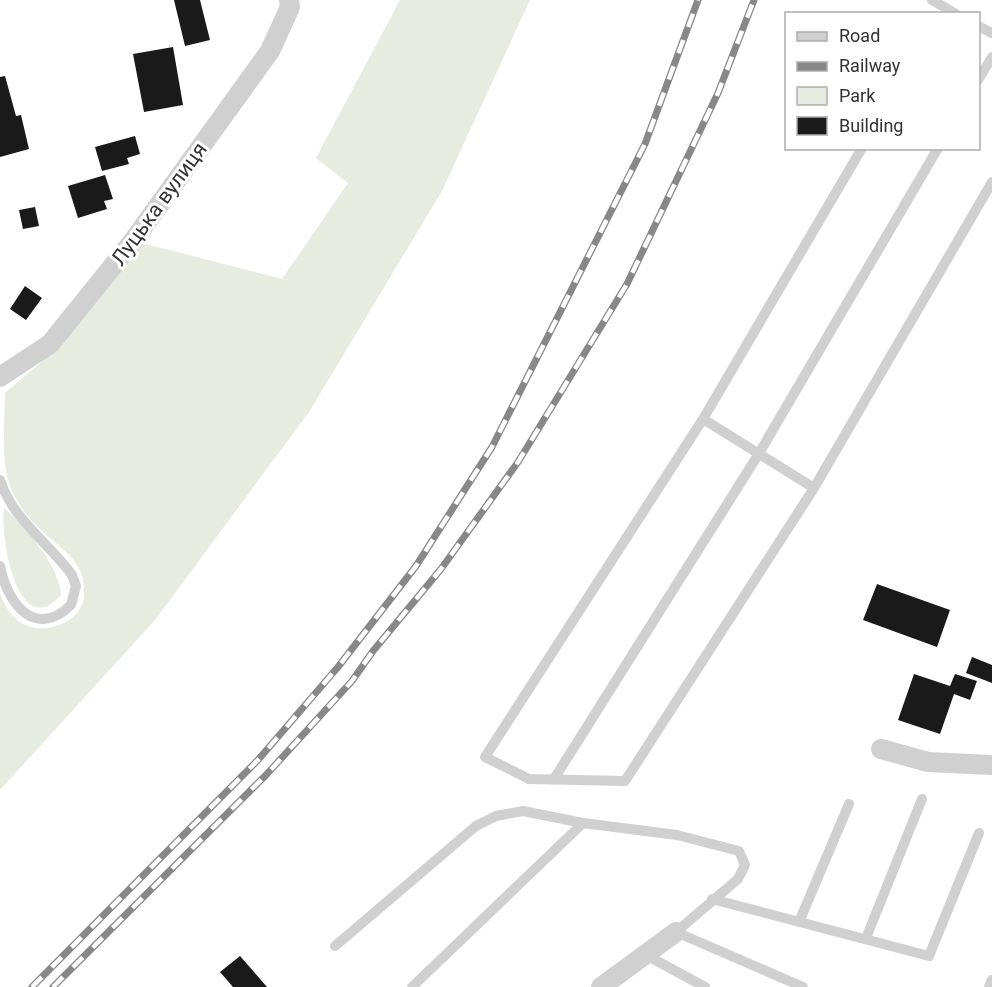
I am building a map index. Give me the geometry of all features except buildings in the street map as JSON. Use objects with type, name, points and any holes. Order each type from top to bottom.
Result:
[{"type":"street","name":"Луцька вулиця","points":[[0,377],[50,344],[133,241],[270,51],[290,4]]},
{"type":"street","points":[[881,749],[928,762],[992,765]]},
{"type":"street","points":[[601,987],[676,932]]},
{"type":"lane","points":[[932,0],[945,7]]},
{"type":"lane","points":[[980,77],[992,57]]},
{"type":"lane","points":[[861,150],[703,419],[485,757],[529,779],[625,780],[814,488],[992,182]]},
{"type":"lane","points":[[554,779],[758,455],[937,150]]},
{"type":"lane","points":[[703,419],[814,488]]},
{"type":"lane","points":[[0,480],[15,510],[72,575],[76,586],[71,605],[63,613],[53,618],[27,615],[17,608],[9,596],[0,566]]},
{"type":"lane","points":[[866,938],[922,799]]},
{"type":"lane","points":[[799,922],[849,804]]},
{"type":"lane","points":[[335,946],[476,826],[495,816],[523,811],[583,823],[677,835],[739,851],[744,865],[738,879],[676,932],[803,987]]},
{"type":"lane","points":[[412,987],[583,823]]},
{"type":"lane","points":[[712,899],[929,956],[979,833]]},
{"type":"lane","points":[[646,955],[705,987]]},
{"type":"lane","points":[[989,987],[992,980]]},
{"type":"green space","points":[[400,0],[530,0],[442,191],[309,412],[155,620],[0,790],[0,594],[8,610],[17,620],[30,627],[41,628],[61,624],[70,619],[82,604],[84,594],[84,583],[76,564],[31,520],[11,489],[4,454],[5,393],[54,351],[142,243],[282,279],[348,183],[316,158]]},
{"type":"green space","points":[[4,508],[31,536],[55,572],[61,595],[46,607],[33,606],[23,597],[15,581],[5,541]]},
{"type":"railway","points":[[32,987],[258,760],[338,667],[416,566],[492,447],[645,144],[698,0]]},
{"type":"railway","points":[[53,987],[267,774],[352,681],[373,651],[441,569],[518,462],[627,284],[718,93],[754,0]]}]
